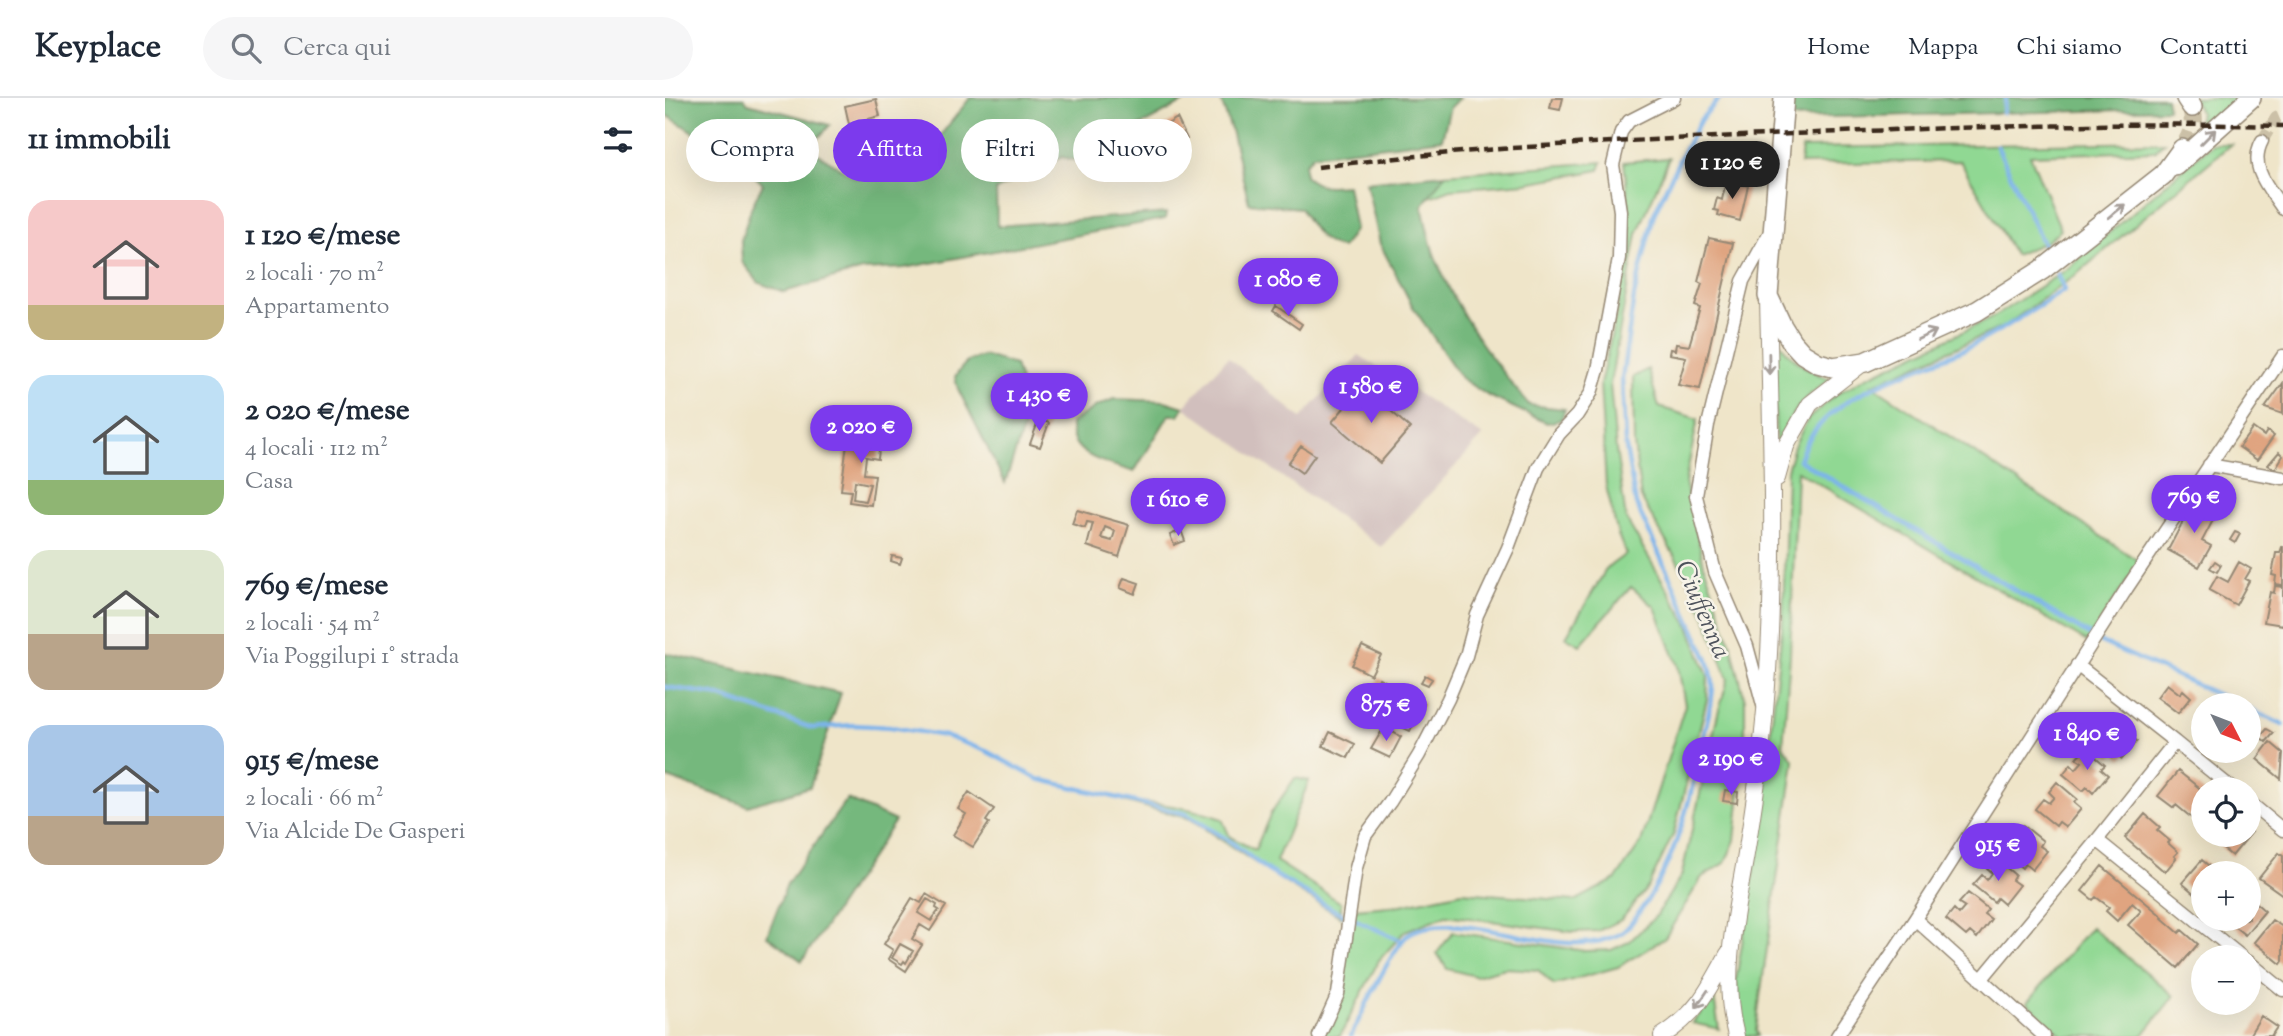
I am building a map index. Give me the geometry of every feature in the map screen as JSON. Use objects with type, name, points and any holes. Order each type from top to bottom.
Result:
[{"type":"main road","points":[[1772,497],[1786,446],[1810,404],[1865,362],[1999,298],[2042,270],[2188,156],[2251,98]]},
{"type":"main road","points":[[1736,1036],[1728,994],[1729,951],[1748,841],[1765,712],[1771,617],[1772,497],[1768,296],[1784,102]]},
{"type":"main road","points":[[2163,175],[2182,149]]},
{"type":"main road","points":[[1768,296],[1782,326],[1803,354],[1818,363],[1833,367],[1865,362]]},
{"type":"main road","points":[[1662,1036],[1693,1013],[1729,951]]},
{"type":"street","points":[[1319,1036],[1338,994],[1356,868],[1365,836],[1419,755],[1448,699],[1466,656],[1477,615],[1508,548],[1538,468],[1559,434],[1577,415],[1591,393],[1598,370],[1619,258],[1620,211],[1613,165],[1621,132],[1629,121],[1674,98]]},
{"type":"street","points":[[2262,141],[2257,151],[2258,172],[2283,209]]},
{"type":"street","points":[[1765,712],[1747,646],[1715,572],[1696,496],[1708,425],[1743,281],[1773,226]]},
{"type":"street","points":[[1837,1036],[2077,665],[2283,356]]},
{"type":"street","points":[[2209,465],[2283,478]]},
{"type":"street","points":[[2077,665],[2218,777]]},
{"type":"street","points":[[1981,980],[2175,742]]},
{"type":"street","points":[[2261,812],[2283,830]]},
{"type":"street","points":[[2097,840],[2227,945]]},
{"type":"street","points":[[1915,919],[2043,1036]]},
{"type":"street","points":[[2261,972],[2283,990]]},
{"type":"shaded area","points":[[1359,355],[1483,436],[1381,547],[1184,407],[1228,357],[1301,418]]},
{"type":"green space","points":[[665,98],[744,98],[748,103],[808,119],[686,119],[686,127],[665,114]]},
{"type":"green space","points":[[970,98],[1191,98],[1152,119],[1073,119],[1073,160],[1059,158],[1059,119],[961,119],[961,182],[1012,182],[996,190],[997,226],[1166,213],[1165,219],[904,268],[863,270],[784,292],[759,283],[742,262],[741,240],[752,206],[763,184],[761,182],[819,182],[819,154],[833,163],[833,182],[947,182],[947,127]]},
{"type":"green space","points":[[1220,98],[1460,98],[1450,107],[1442,139],[1313,155],[1305,164],[1305,176],[1315,183],[1325,186],[1347,185],[1355,229],[1342,248],[1322,239],[1300,208],[1249,203]]},
{"type":"green space","points":[[1791,98],[2166,98],[2168,109],[1788,118]]},
{"type":"green space","points":[[2193,98],[2239,98],[2195,138],[2200,112]]},
{"type":"green space","points":[[819,122],[830,125],[819,137]]},
{"type":"green space","points":[[2164,142],[2155,151],[2030,155],[2061,230],[2046,242],[2015,255],[1960,161],[1800,164],[1802,148]]},
{"type":"green space","points":[[2212,144],[2231,144],[2077,274],[2005,326],[1872,385],[2140,562],[2087,642],[1797,471],[1790,656],[1783,746],[1794,761],[1760,997],[1756,1031],[1758,1036],[1742,1036],[1736,980],[1759,840],[1783,619],[1787,470],[1794,446],[1808,419],[1835,395],[1992,318],[2067,269]]},
{"type":"green space","points":[[1669,158],[1637,234],[1610,384],[1626,519],[1689,626],[1708,676],[1707,699],[1674,833],[1648,887],[1621,920],[1598,931],[1573,932],[1446,915],[1405,931],[1379,960],[1340,1036],[1323,1036],[1355,909],[1401,905],[1462,892],[1575,901],[1616,879],[1641,843],[1685,705],[1678,666],[1655,607],[1631,587],[1580,645],[1566,637],[1607,568],[1626,554],[1618,535],[1606,486],[1600,384],[1618,307],[1629,208],[1624,162]]},
{"type":"green space","points":[[1602,162],[1599,170],[1526,183],[1451,189],[1427,198],[1445,174]]},
{"type":"green space","points":[[1445,174],[1422,206],[1431,246],[1445,279],[1477,336],[1529,405],[1565,409],[1561,420],[1547,423],[1487,395],[1461,378],[1413,307],[1380,244],[1366,182]]},
{"type":"green space","points":[[1773,334],[1797,361],[1830,379],[1797,409],[1776,447]]},
{"type":"green space","points":[[986,356],[1015,365],[1029,411],[1005,483],[958,389],[955,377],[967,362]]},
{"type":"green space","points":[[1648,369],[1659,407],[1698,419],[1685,482],[1704,565],[1732,648],[1745,700],[1745,744],[1735,840],[1725,863],[1702,877],[1665,938],[1618,967],[1554,985],[1538,970],[1505,968],[1475,976],[1447,969],[1437,953],[1453,932],[1586,951],[1611,950],[1629,942],[1657,915],[1682,874],[1728,679],[1691,585],[1641,498],[1634,444],[1633,377]]},
{"type":"green space","points":[[1114,399],[1165,401],[1184,407],[1179,415],[1169,415],[1134,472],[1102,462],[1083,452],[1072,435],[1071,423],[1095,407]]},
{"type":"green space","points":[[665,653],[841,693],[810,787],[748,806],[665,777]]},
{"type":"green space","points":[[1295,778],[1309,781],[1276,861],[1341,903],[1341,917],[1190,819],[1124,801],[1174,806],[1222,819],[1230,837],[1255,850],[1271,813]]},
{"type":"green space","points":[[847,799],[895,821],[802,961],[767,936],[787,884]]},
{"type":"green space","points":[[2091,927],[2174,996],[2142,1036],[2063,1036],[2027,1003]]},
{"type":"green space","points":[[1714,998],[1719,1029],[1692,1023]]},
{"type":"building","points":[[1552,98],[1563,98],[1560,110],[1550,108]]},
{"type":"building","points":[[876,99],[880,116],[848,119],[845,106]]},
{"type":"building","points":[[1715,166],[1708,183],[1701,179],[1707,169]]},
{"type":"building","points":[[1726,181],[1748,186],[1740,221],[1718,215],[1719,211],[1714,210],[1717,198],[1722,200]]},
{"type":"building","points":[[1709,238],[1733,243],[1700,389],[1678,385],[1686,357],[1669,354],[1670,349],[1675,350],[1676,344],[1689,346],[1700,308],[1695,306],[1702,284],[1698,282]]},
{"type":"building","points":[[1276,306],[1302,324],[1299,329],[1273,311]]},
{"type":"building","points":[[2283,383],[2283,414],[2265,408]]},
{"type":"building","points":[[1363,386],[1410,428],[1380,463],[1332,422]]},
{"type":"building","points":[[1039,419],[1049,423],[1040,447],[1030,444]]},
{"type":"building","points":[[859,427],[881,429],[878,459],[866,457],[864,474],[875,475],[871,505],[849,502],[851,491],[841,490],[848,436],[858,437]],"holes":[[[862,431],[874,432],[877,436],[875,449],[860,447]],[[855,481],[870,484],[865,501],[853,499]]]},
{"type":"building","points":[[2253,428],[2264,436],[2267,431],[2274,436],[2257,460],[2239,447]]},
{"type":"building","points":[[1301,446],[1315,455],[1302,473],[1288,463]]},
{"type":"building","points":[[2279,452],[2283,456],[2275,469],[2268,465]]},
{"type":"building","points":[[2207,500],[2220,507],[2202,541],[2211,546],[2199,567],[2168,550],[2189,510],[2199,515]]},
{"type":"building","points":[[1077,510],[1129,525],[1119,557],[1087,546],[1093,523],[1087,522],[1085,528],[1072,524]],"holes":[[[1105,527],[1115,531],[1112,541],[1101,538]]]},
{"type":"building","points":[[1181,530],[1185,541],[1174,545],[1170,535]]},
{"type":"building","points":[[2235,532],[2240,534],[2235,543],[2230,540]]},
{"type":"building","points":[[2282,547],[2283,585],[2275,584],[2276,576],[2272,575],[2276,553],[2280,553]]},
{"type":"building","points":[[892,556],[902,558],[900,564],[891,561]]},
{"type":"building","points":[[2215,561],[2221,565],[2217,572],[2210,568]]},
{"type":"building","points":[[2239,562],[2251,569],[2245,579],[2249,581],[2236,605],[2209,590],[2217,576],[2228,582]]},
{"type":"building","points":[[1124,578],[1139,583],[1135,594],[1120,588]]},
{"type":"building","points":[[2275,586],[2283,587],[2283,625],[2264,622],[2270,592],[2274,593]]},
{"type":"building","points":[[1362,646],[1381,655],[1371,675],[1352,665]]},
{"type":"building","points":[[1425,675],[1432,679],[1428,685],[1421,682]]},
{"type":"building","points":[[1379,678],[1385,681],[1381,692],[1374,689]]},
{"type":"building","points":[[2167,684],[2180,694],[2183,690],[2191,697],[2178,713],[2157,697]]},
{"type":"building","points":[[1402,692],[1424,703],[1410,731],[1388,721]]},
{"type":"building","points":[[2113,714],[2133,731],[2130,735],[2137,741],[2122,759],[2115,753],[2112,757],[2091,740],[2099,730],[2104,735],[2110,728],[2105,724]]},
{"type":"building","points":[[1384,727],[1401,737],[1390,758],[1371,749]]},
{"type":"building","points":[[2267,729],[2274,733],[2266,742],[2261,736]]},
{"type":"building","points":[[1330,732],[1355,744],[1348,758],[1323,746]]},
{"type":"building","points":[[2270,742],[2283,753],[2281,779],[2261,762],[2261,754]]},
{"type":"building","points":[[2085,748],[2105,765],[2101,769],[2108,775],[2093,793],[2087,787],[2083,791],[2063,774],[2071,764],[2076,769],[2082,762],[2076,758]]},
{"type":"building","points":[[2178,771],[2191,781],[2191,817],[2176,805],[2174,808],[2158,796]]},
{"type":"building","points":[[2057,782],[2077,799],[2074,803],[2081,809],[2066,827],[2059,822],[2056,826],[2035,809],[2043,799],[2049,803],[2054,797],[2049,792]]},
{"type":"building","points":[[1725,790],[1738,792],[1737,803],[1723,801]]},
{"type":"building","points":[[969,792],[994,809],[986,821],[989,823],[973,847],[953,835],[966,814],[958,809]]},
{"type":"building","points":[[2145,814],[2160,827],[2157,830],[2178,852],[2165,872],[2125,838]]},
{"type":"building","points":[[2023,825],[2043,841],[2040,846],[2047,851],[2032,870],[2025,864],[2022,868],[2001,851],[2010,841],[2015,846],[2020,839],[2015,835]]},
{"type":"building","points":[[2221,847],[2240,847],[2232,856]]},
{"type":"building","points":[[2279,853],[2283,856],[2283,895],[2261,879],[2261,876]]},
{"type":"building","points":[[1995,858],[2015,875],[2012,880],[2019,885],[2004,904],[1997,898],[1994,902],[1973,885],[1982,875],[1987,880],[1992,873],[1987,869]]},
{"type":"building","points":[[2102,866],[2179,933],[2182,930],[2198,944],[2191,945],[2191,952],[2178,968],[2128,925],[2141,911],[2132,903],[2117,921],[2106,911],[2109,907],[2096,897],[2093,900],[2082,891]]},
{"type":"building","points":[[2191,873],[2191,891],[2182,883]]},
{"type":"building","points":[[1968,893],[1988,909],[1984,914],[1991,919],[1977,938],[1970,932],[1966,936],[1946,919],[1954,909],[1959,914],[1965,907],[1959,903]]},
{"type":"building","points":[[926,894],[946,906],[930,931],[920,925],[912,939],[922,945],[906,971],[888,959],[893,950],[884,944],[912,898],[921,903]],"holes":[[[927,899],[937,905],[939,910],[931,921],[918,913]],[[900,944],[913,951],[906,963],[904,961],[902,964],[892,958]]]},
{"type":"building","points":[[2272,920],[2283,927],[2281,964],[2261,945],[2254,942]]},
{"type":"building","points":[[2261,1016],[2277,1027],[2271,1036],[2250,1034]]},
{"type":"waterway","name":"Ciuffenna","points":[[1351,1036],[1388,963],[1412,932],[1431,926],[1453,925],[1553,941],[1600,941],[1622,933],[1635,919],[1653,892],[1673,850],[1693,783],[1713,683],[1708,660],[1636,504],[1625,442],[1622,379],[1634,296],[1654,214],[1701,119],[1720,98]]},
{"type":"waterway","points":[[2003,113],[2006,98]]},
{"type":"waterway","points":[[1997,146],[2045,248]]},
{"type":"waterway","points":[[2057,274],[2064,290],[1992,335],[1870,389],[1847,402],[1827,417],[1810,437],[1799,460],[2101,642],[2214,693]]},
{"type":"waterway","points":[[665,687],[713,694],[812,728],[854,725],[891,727],[945,736],[986,751],[1038,779],[1186,814],[1231,842],[1267,870],[1334,910],[1402,941]]},
{"type":"waterway","points":[[2261,715],[2283,725]]},
{"type":"tunnel","points":[[2182,149],[2192,130],[2192,107]]},
{"type":"tunnel","points":[[2262,141],[2276,118],[2283,115]]},
{"type":"railway","points":[[1318,167],[1495,149],[1733,136],[2037,126],[2283,126]]}]
